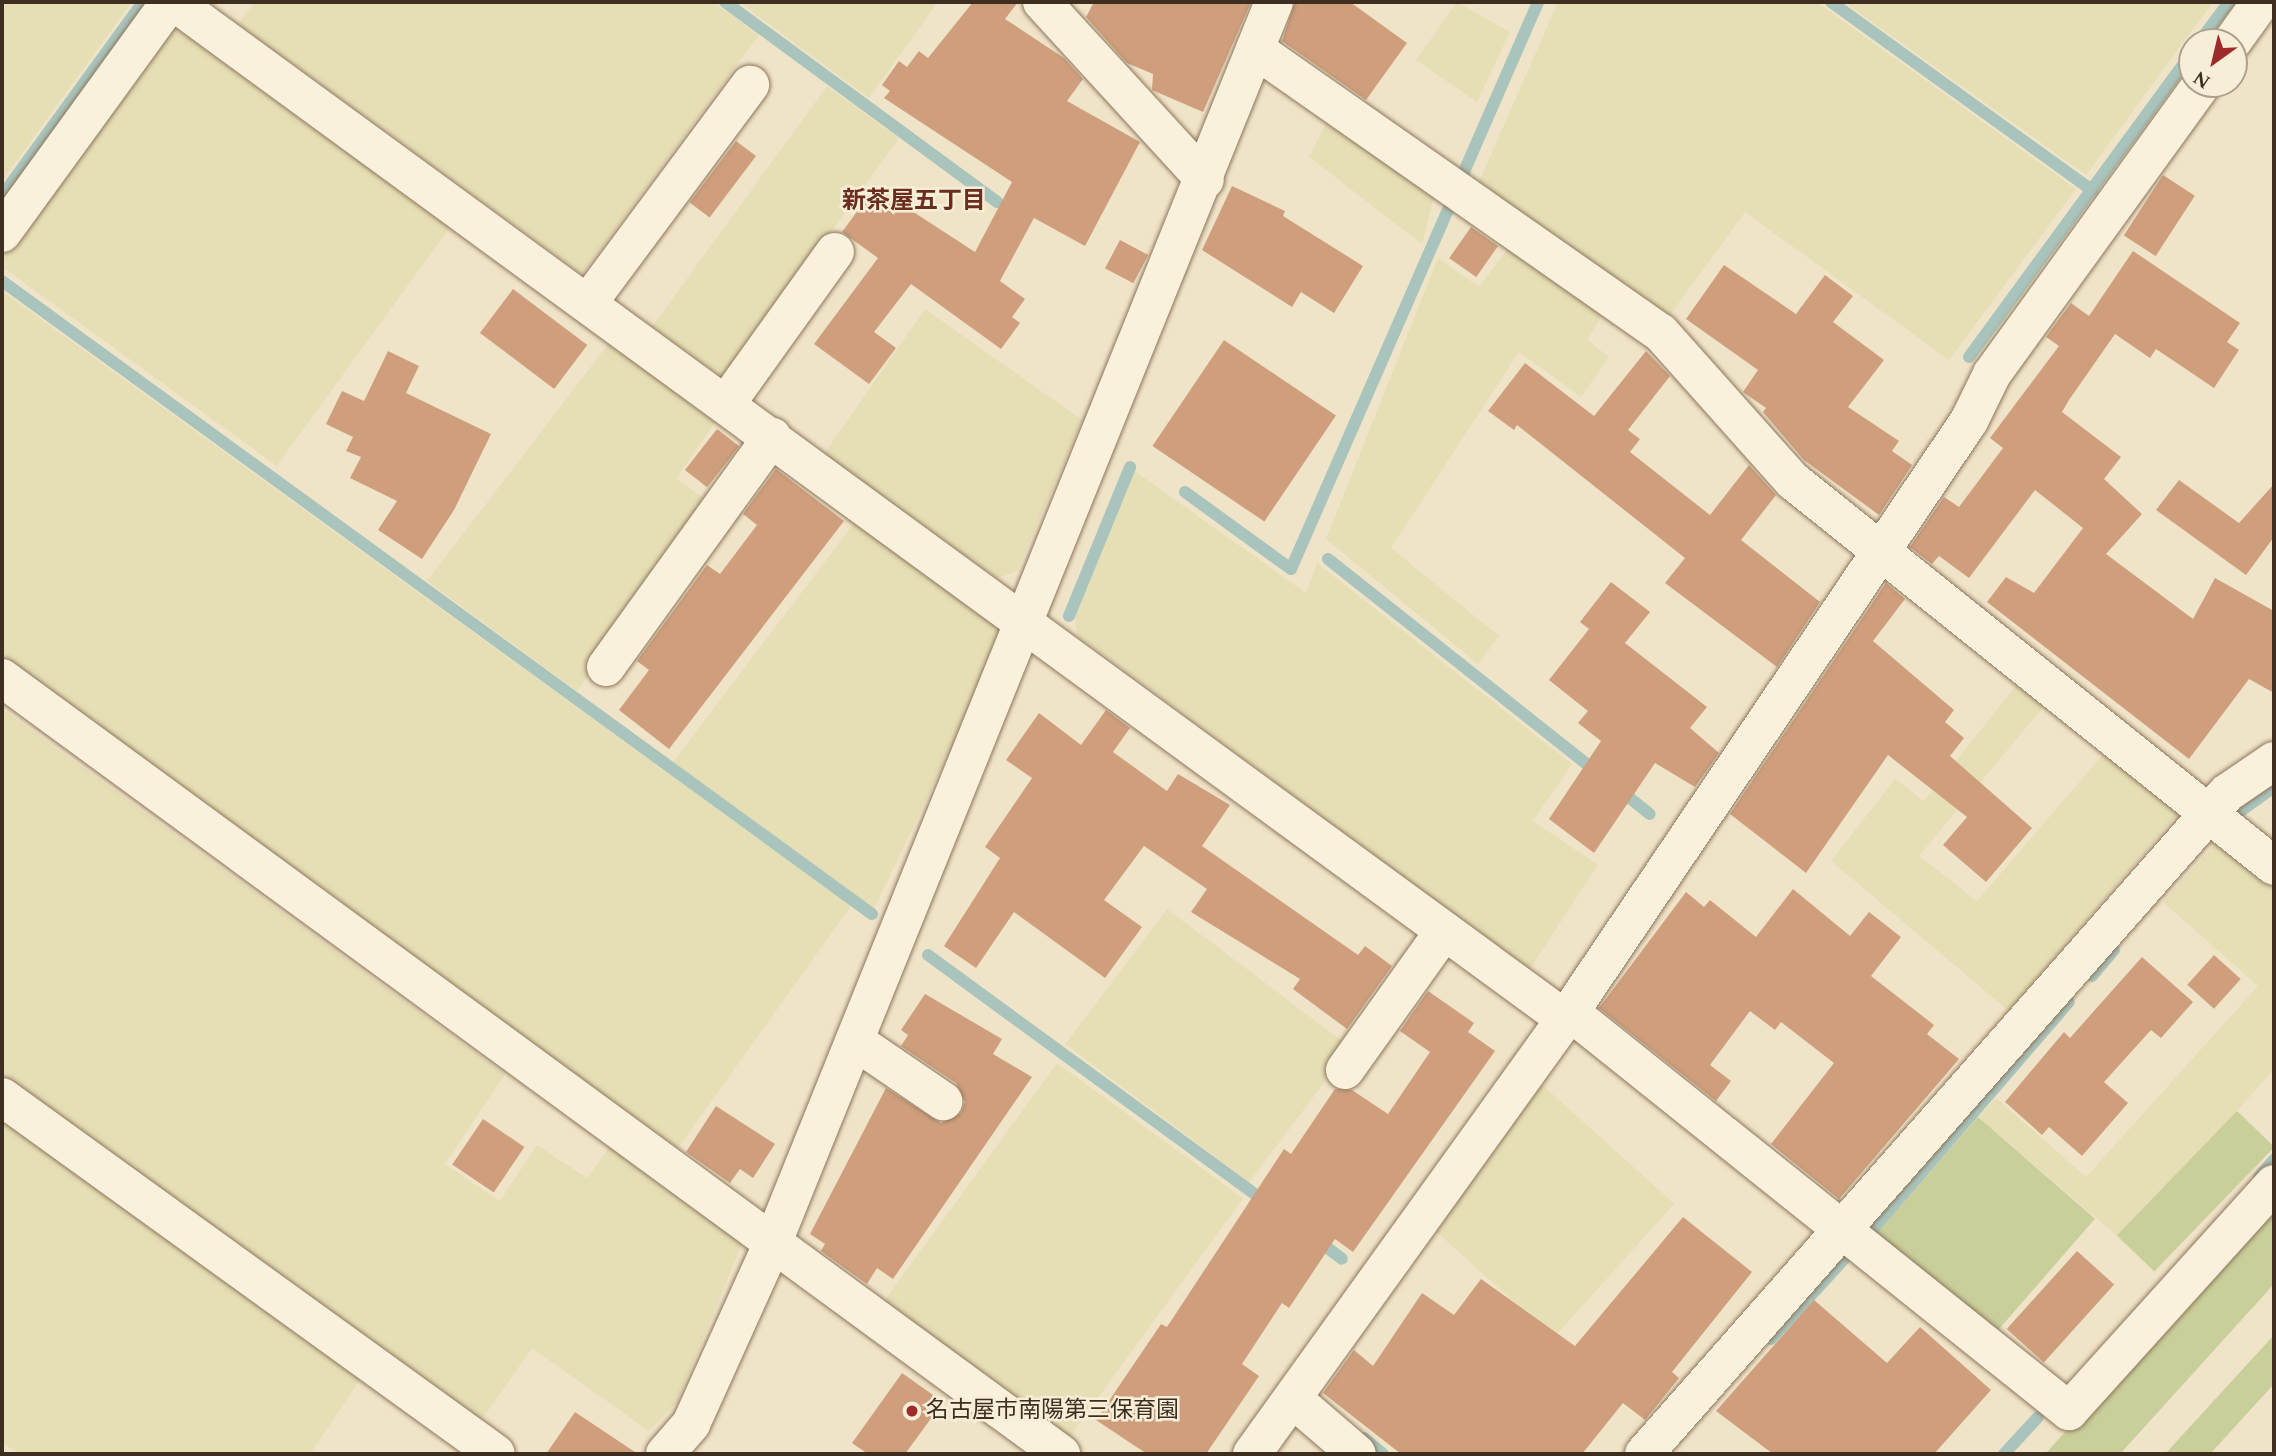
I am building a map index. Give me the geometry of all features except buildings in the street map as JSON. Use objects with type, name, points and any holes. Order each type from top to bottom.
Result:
[{"type":"street","points":[[2,233],[172,2],[1025,621],[1444,931],[1568,1016],[1840,1234],[2069,1411],[2274,1184]]},
{"type":"street","points":[[1042,2],[1205,180]]},
{"type":"street","points":[[665,1454],[691,1424],[773,1242],[1205,180],[1274,2]]},
{"type":"street","points":[[2242,28],[2261,2]]},
{"type":"street","points":[[1255,49],[1661,333],[1793,481],[1881,545],[2274,866]]},
{"type":"street","points":[[588,303],[750,85]]},
{"type":"street","points":[[1252,1454],[1568,1016],[1881,545],[1969,421],[1992,374],[2192,98]]},
{"type":"street","points":[[726,404],[835,252]]},
{"type":"street","points":[[606,667],[772,437]]},
{"type":"street","points":[[2,678],[1061,1454]]},
{"type":"street","points":[[1644,1454],[2209,813],[2274,761]]},
{"type":"street","points":[[1345,1070],[1444,931]]},
{"type":"street","points":[[855,1041],[943,1101]]},
{"type":"street","points":[[2,1097],[496,1454]]},
{"type":"street","points":[[1293,1399],[1357,1454]]},
{"type":"shaded area","points":[[2,2],[132,2],[2,181]]},
{"type":"shaded area","points":[[255,2],[713,2],[759,35],[582,274],[238,24]]},
{"type":"shaded area","points":[[739,2],[938,2],[869,98]]},
{"type":"shaded area","points":[[1457,2],[1510,32],[1477,102],[1416,60]]},
{"type":"shaded area","points":[[1558,2],[1817,2],[2076,189],[1949,360],[1745,212],[1667,319],[1479,182]]},
{"type":"shaded area","points":[[1844,2],[2213,2],[2194,28],[2178,28],[2178,50],[2086,175]]},
{"type":"shaded area","points":[[170,24],[450,227],[277,466],[2,267],[2,255]]},
{"type":"shaded area","points":[[827,86],[899,138],[724,379],[652,326]]},
{"type":"shaded area","points":[[1328,119],[1434,196],[1422,244],[1309,157]]},
{"type":"shaded area","points":[[1509,247],[1604,313],[1587,340],[1609,357],[1581,397],[1519,352],[1391,548],[1499,636],[1478,664],[1326,539],[1438,258],[1479,287]]},
{"type":"shaded area","points":[[2,291],[851,906],[678,1148],[2,660]]},
{"type":"shaded area","points":[[925,309],[1082,420],[1017,571],[997,578],[824,454]]},
{"type":"shaded area","points":[[609,343],[715,422],[676,479],[711,503],[577,691],[427,581]]},
{"type":"shaded area","points":[[1132,469],[1306,593],[1317,563],[1572,764],[1533,821],[1598,865],[1529,970],[1077,635],[1075,614]]},
{"type":"shaded area","points":[[855,522],[1001,623],[1005,634],[874,909],[673,762]]},
{"type":"shaded area","points":[[2019,682],[2045,705],[1919,856],[1977,901],[2107,750],[2181,810],[2009,1011],[1831,861],[1895,779],[1924,801]]},
{"type":"shaded area","points":[[2,709],[505,1074],[445,1164],[500,1201],[537,1145],[587,1178],[611,1145],[744,1239],[677,1402],[649,1431],[532,1348],[480,1422],[2,1075]]},
{"type":"shaded area","points":[[2218,841],[2274,886],[2274,1069],[2123,1241],[1978,1117],[1996,1098],[2086,1177],[2258,986],[2163,902]]},
{"type":"shaded area","points":[[1167,909],[1351,1047],[1249,1182],[1065,1044]]},
{"type":"shaded area","points":[[1057,1063],[1243,1198],[1067,1440],[881,1305]]},
{"type":"shaded area","points":[[1539,1082],[1674,1204],[1554,1338],[1419,1216]]},
{"type":"shaded area","points":[[2,1117],[361,1378],[310,1454],[19,1454],[2,1442]]},
{"type":"green space","points":[[2237,1111],[2274,1148],[2154,1272],[2117,1235]]},
{"type":"green space","points":[[1978,1117],[2095,1219],[1993,1336],[1876,1235]]},
{"type":"green space","points":[[2274,1202],[2274,1284],[2120,1454],[2045,1454]]},
{"type":"green space","points":[[2274,1335],[2274,1384],[2210,1454],[2165,1454]]},
{"type":"waterway","points":[[725,2],[997,202]]},
{"type":"waterway","points":[[1463,174],[1538,2]]},
{"type":"waterway","points":[[1831,2],[2092,190]]},
{"type":"waterway","points":[[2210,28],[2229,2]]},
{"type":"waterway","points":[[2,196],[142,3]]},
{"type":"waterway","points":[[1969,357],[2178,71]]},
{"type":"waterway","points":[[1185,492],[1291,569],[1449,207]]},
{"type":"waterway","points":[[2,281],[872,914]]},
{"type":"waterway","points":[[1069,616],[1130,467]]},
{"type":"waterway","points":[[1328,559],[1597,772]]},
{"type":"waterway","points":[[2238,813],[2274,787]]},
{"type":"waterway","points":[[1620,790],[1650,814]]},
{"type":"waterway","points":[[2092,976],[2114,950]]},
{"type":"waterway","points":[[928,955],[1266,1202]]},
{"type":"waterway","points":[[1872,1230],[2069,1002]]},
{"type":"waterway","points":[[2259,1177],[2274,1160]]},
{"type":"waterway","points":[[1317,1240],[1342,1259]]},
{"type":"waterway","points":[[1771,1339],[1845,1258]]},
{"type":"waterway","points":[[2004,1454],[2038,1417]]},
{"type":"waterway","points":[[1364,1438],[1383,1454]]},
{"type":"place","name":"名古屋市南陽第三保育園","points":[[912,1411]]},
{"type":"district","name":"新茶屋五丁目","points":[[914,202]]}]
